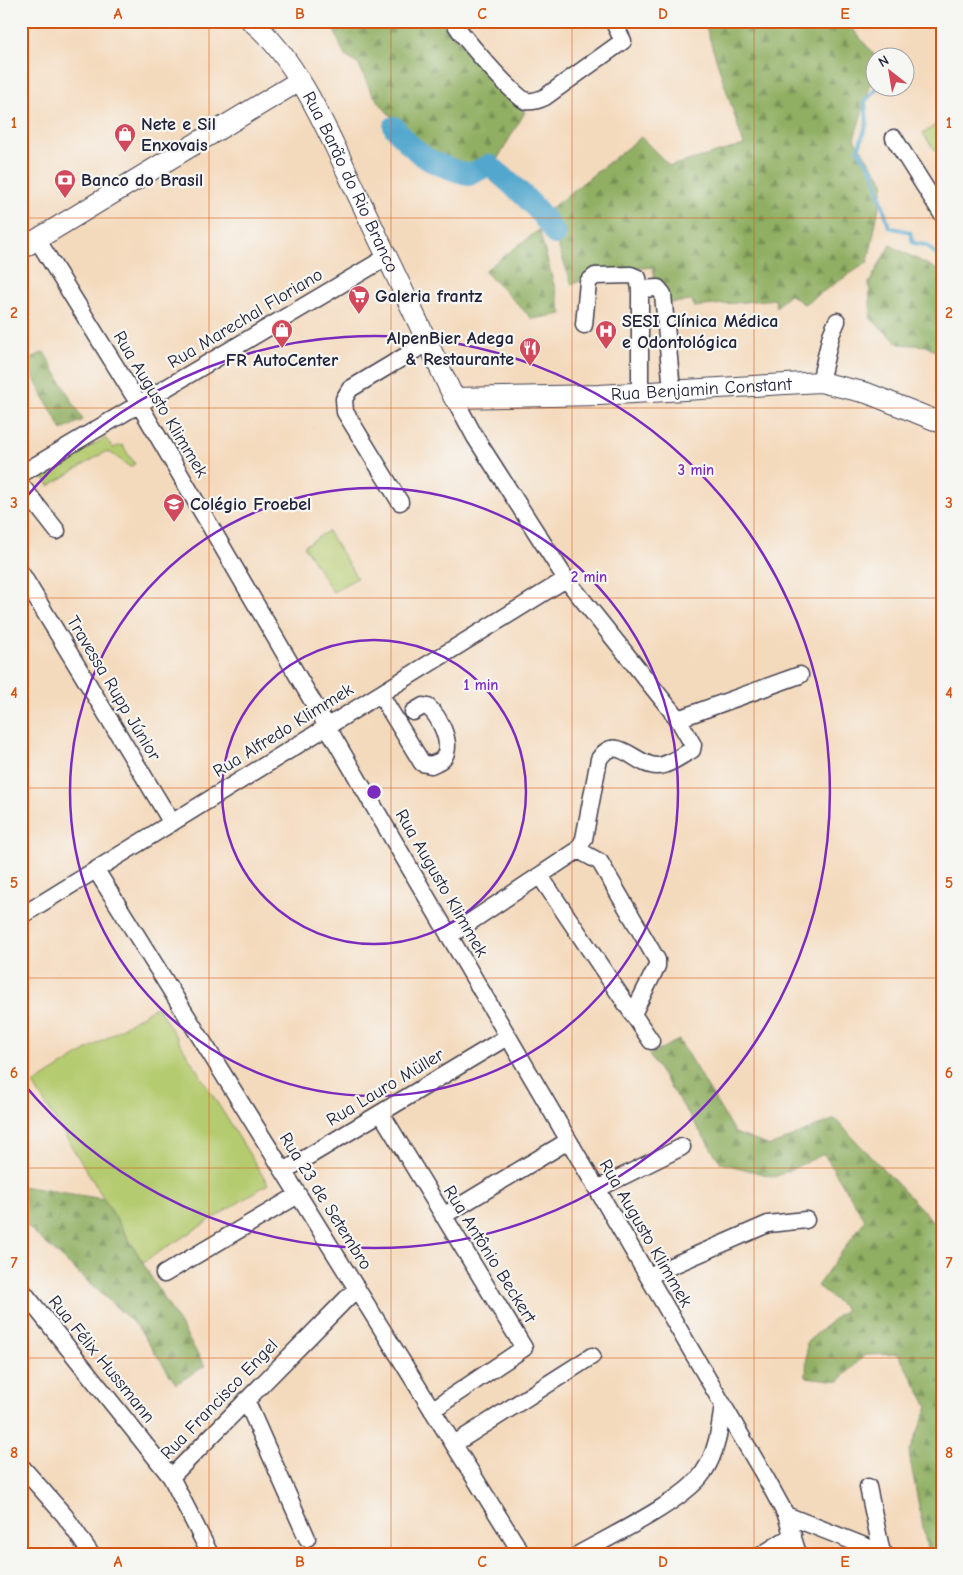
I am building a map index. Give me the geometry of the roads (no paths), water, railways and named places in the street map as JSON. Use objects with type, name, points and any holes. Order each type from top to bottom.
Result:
[{"type":"main road","name":"Rua Barão do Rio Branco","points":[[252,21],[275,44],[299,81],[342,163],[454,398]]},
{"type":"main road","points":[[29,244],[299,81]]},
{"type":"main road","name":"Rua Benjamin Constant","points":[[454,398],[640,392],[820,382],[867,393],[942,423]]},
{"type":"street","points":[[454,21],[460,33],[513,91],[520,97],[532,101],[545,97],[623,41],[613,21]]},
{"type":"street","points":[[894,138],[942,214]]},
{"type":"street","name":"Rua Augusto Klimmek","points":[[29,244],[139,404],[723,1404],[786,1515],[798,1554]]},
{"type":"street","name":"Rua Marechal Floriano","points":[[21,474],[387,257]]},
{"type":"street","points":[[584,325],[588,282],[591,279],[595,276],[631,275],[638,278],[640,289],[640,392]]},
{"type":"street","points":[[640,289],[658,288],[663,294],[672,390]]},
{"type":"street","points":[[820,382],[831,334],[837,321]]},
{"type":"street","points":[[400,502],[345,412],[344,399],[350,389],[428,343]]},
{"type":"street","name":"Rua Barão do Rio Branco","points":[[454,398],[476,437],[566,579],[678,719],[693,748],[658,766],[648,765],[620,749],[610,749],[604,752],[599,759],[584,839],[578,850]]},
{"type":"street","points":[[21,485],[57,531]]},
{"type":"street","name":"Travessa Rupp Júnior","points":[[21,574],[172,823]]},
{"type":"street","name":"Rua Alfredo Klimmek","points":[[21,916],[566,579]]},
{"type":"street","points":[[678,719],[800,674]]},
{"type":"street","points":[[380,694],[422,763],[431,766],[444,758],[446,734],[428,707],[423,706],[413,712]]},
{"type":"street","points":[[449,936],[578,850],[600,862],[657,960],[657,966],[633,1014]]},
{"type":"street","name":"Rua 23 de Setembro","points":[[96,870],[522,1554]]},
{"type":"street","points":[[540,876],[651,1041]]},
{"type":"street","name":"Rua Lauro Müller","points":[[284,1172],[507,1037]]},
{"type":"street","name":"Rua Antônio Beckert","points":[[381,1112],[524,1348],[432,1410]]},
{"type":"street","points":[[443,1216],[568,1140]]},
{"type":"street","points":[[597,1189],[682,1147]]},
{"type":"street","points":[[164,1274],[298,1194]]},
{"type":"street","points":[[648,1276],[768,1224],[806,1220]]},
{"type":"street","name":"Rua Francisco Engel","points":[[210,1554],[171,1477],[357,1288]]},
{"type":"street","name":"Rua Félix Hussmann","points":[[21,1289],[171,1477]]},
{"type":"street","points":[[454,1444],[592,1356]]},
{"type":"street","points":[[246,1400],[307,1538]]},
{"type":"street","points":[[579,1554],[636,1522],[696,1483],[710,1461],[716,1446],[723,1404]]},
{"type":"street","points":[[21,1466],[60,1511],[91,1554]]},
{"type":"street","points":[[868,1488],[884,1553]]},
{"type":"street","points":[[786,1515],[884,1553]]},
{"type":"street","points":[[762,1554],[793,1535]]},
{"type":"waterway","points":[[868,98],[865,101],[867,123],[858,150],[873,171],[889,227],[910,232],[913,243],[926,245],[942,259]]},
{"type":"waterway","points":[[394,127],[411,146],[435,163],[469,175],[489,165],[533,205],[555,234]]},
{"type":"place","name":"Nete e Sil Enxovais","points":[[125,153]]},
{"type":"place","name":"Banco do Brasil","points":[[65,199]]},
{"type":"place","name":"Galeria frantz","points":[[359,315]]},
{"type":"place","name":"FR AutoCenter","points":[[282,349]]},
{"type":"place","name":"SESI Clínica Médica e Odontológica","points":[[606,350]]},
{"type":"place","name":"AlpenBier Adega & Restaurante","points":[[530,367]]},
{"type":"place","name":"Colégio Froebel","points":[[174,523]]}]
